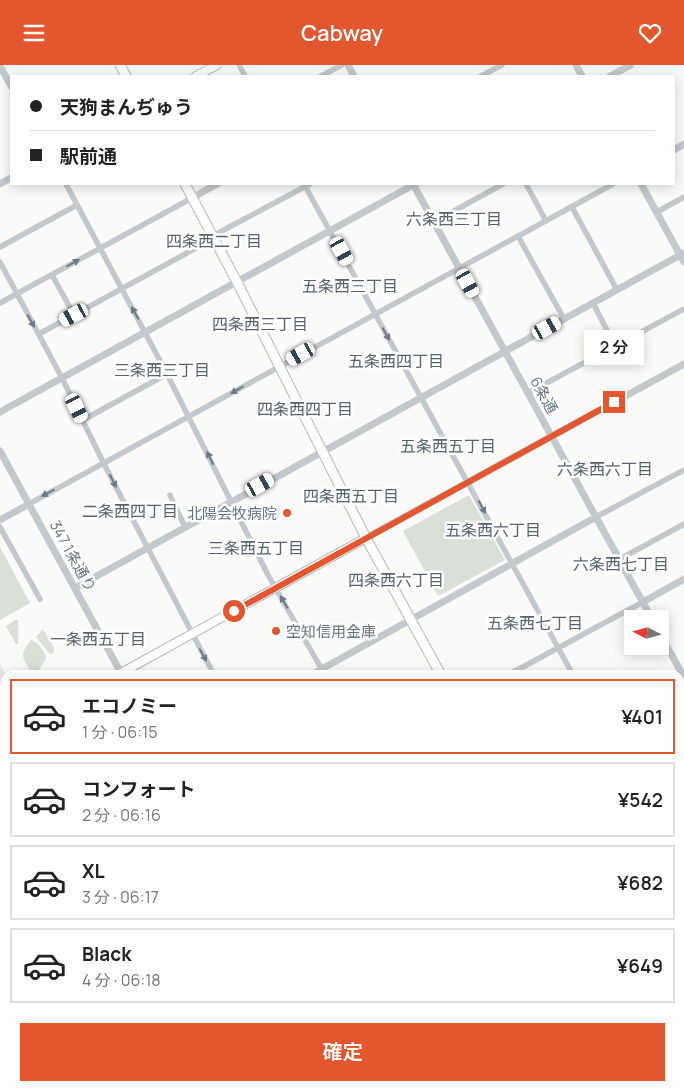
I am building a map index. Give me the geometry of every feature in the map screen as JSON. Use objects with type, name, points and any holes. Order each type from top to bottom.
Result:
[{"type":"main road","points":[[198,75],[217,65]]},
{"type":"main road","points":[[186,185],[214,237],[366,537],[438,670]]},
{"type":"main road","points":[[128,670],[366,537]]},
{"type":"street","points":[[323,75],[342,65]]},
{"type":"street","points":[[483,75],[502,65]]},
{"type":"street","points":[[612,75],[631,65]]},
{"type":"street","points":[[0,66],[10,84]]},
{"type":"street","points":[[67,185],[146,332],[268,575],[322,670]]},
{"type":"street","points":[[0,303],[215,185]]},
{"type":"street","points":[[39,334],[306,185],[570,670]]},
{"type":"street","points":[[0,411],[412,185]]},
{"type":"street","name":"6条通","points":[[415,185],[647,610]]},
{"type":"street","points":[[434,222],[501,185]]},
{"type":"street","points":[[527,185],[546,221]]},
{"type":"street","points":[[0,520],[612,185]]},
{"type":"street","points":[[642,185],[682,254],[684,262]]},
{"type":"street","points":[[657,212],[684,197]]},
{"type":"street","points":[[0,247],[77,205]]},
{"type":"street","points":[[572,207],[617,290]]},
{"type":"street","points":[[518,236],[564,319]]},
{"type":"street","points":[[75,588],[682,254]]},
{"type":"street","points":[[0,262],[62,378],[211,670]]},
{"type":"street","points":[[52,275],[74,315]]},
{"type":"street","points":[[593,303],[615,346]]},
{"type":"street","points":[[528,393],[684,309]]},
{"type":"street","points":[[366,537],[684,363]]},
{"type":"street","points":[[83,420],[167,374]]},
{"type":"street","name":"347 1条通り","points":[[0,451],[119,670]]},
{"type":"street","points":[[326,670],[411,620],[596,517],[683,473]]},
{"type":"street","points":[[170,495],[184,527]]},
{"type":"street","points":[[620,559],[684,524]]},
{"type":"street","points":[[0,527],[40,599]]},
{"type":"street","points":[[517,670],[684,579]]},
{"type":"street","points":[[669,650],[680,670]]},
{"type":"shaded area","points":[[469,495],[505,560],[438,596],[403,531]]},
{"type":"shaded area","points":[[0,547],[30,603],[0,620]]},
{"type":"shaded area","points":[[18,620],[18,644],[16,644],[6,626]]},
{"type":"shaded area","points":[[42,630],[54,648],[54,652],[50,654],[36,637]]},
{"type":"shaded area","points":[[31,640],[41,648],[46,659],[38,670],[30,670],[23,657],[24,650]]},
{"type":"place","name":"北陽会牧病院","points":[[287,513]]},
{"type":"place","name":"空知信用金庫","points":[[276,631]]},
{"type":"district","name":"六条西三丁目","points":[[454,219]]},
{"type":"district","name":"四条西二丁目","points":[[214,241]]},
{"type":"district","name":"五条西三丁目","points":[[350,286]]},
{"type":"district","name":"四条西三丁目","points":[[260,324]]},
{"type":"district","name":"五条西四丁目","points":[[396,361]]},
{"type":"district","name":"三条西三丁目","points":[[162,370]]},
{"type":"district","name":"四条西四丁目","points":[[305,409]]},
{"type":"district","name":"五条西五丁目","points":[[448,446]]},
{"type":"district","name":"六条西六丁目","points":[[605,469]]},
{"type":"district","name":"四条西五丁目","points":[[351,496]]},
{"type":"district","name":"二条西四丁目","points":[[130,511]]},
{"type":"district","name":"五条西六丁目","points":[[493,530]]},
{"type":"district","name":"三条西五丁目","points":[[256,548]]},
{"type":"district","name":"六条西七丁目","points":[[621,564]]},
{"type":"district","name":"四条西六丁目","points":[[396,580]]},
{"type":"district","name":"五条西七丁目","points":[[535,623]]},
{"type":"district","name":"一条西五丁目","points":[[98,639]]},
{"type":"route","points":[[234,611],[614,402]]}]
